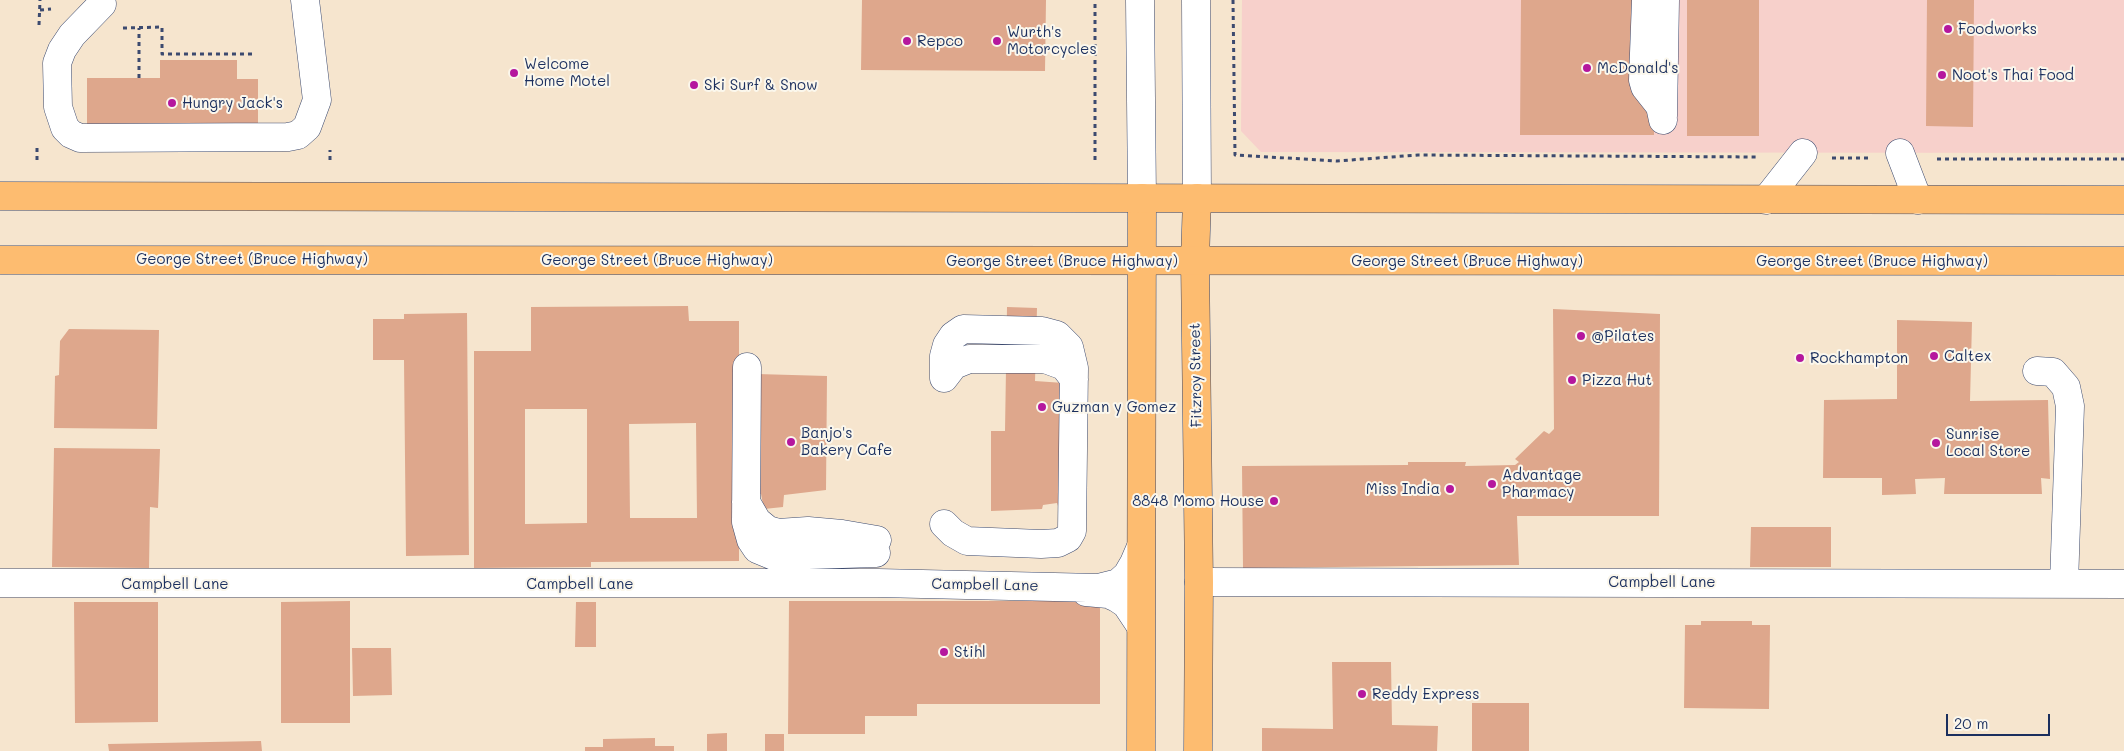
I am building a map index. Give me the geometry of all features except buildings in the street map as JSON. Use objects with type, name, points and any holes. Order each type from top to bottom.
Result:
[{"type":"main road","points":[[0,196],[2124,200]]},
{"type":"main road","points":[[1141,751],[1142,198]]},
{"type":"main road","name":"Fitzroy Street","points":[[1197,198],[1195,261],[1199,582],[1198,751]]},
{"type":"main road","name":"George Street (Bruce Highway)","points":[[0,260],[2124,260]]},
{"type":"street","points":[[102,4],[72,35],[62,50],[57,63],[58,107],[65,128],[71,134],[80,138],[288,137],[298,135],[307,127],[317,100],[305,0]]},
{"type":"street","points":[[1140,0],[1142,198]]},
{"type":"street","name":"Fitzroy Street","points":[[1196,0],[1197,198]]},
{"type":"street","points":[[1646,0],[1643,80],[1645,87],[1660,106],[1663,120],[1665,0]]},
{"type":"street","points":[[1766,200],[1801,155]]},
{"type":"street","points":[[1901,156],[1918,200]]},
{"type":"street","points":[[944,378],[944,356],[947,345],[953,336],[963,330],[1042,331],[1057,335],[1068,347],[1074,368],[1072,531],[1068,538],[1058,543],[1041,544],[967,541],[953,533],[944,524]]},
{"type":"street","points":[[746,367],[746,522],[751,540],[763,553],[774,556],[876,546]]},
{"type":"street","points":[[2037,372],[2053,372],[2066,387],[2070,406],[2064,584]]},
{"type":"street","name":"Campbell Lane","points":[[0,583],[878,584],[1098,588],[1118,583],[1134,564],[1140,549]]},
{"type":"street","name":"Campbell Lane","points":[[1199,582],[2124,584]]},
{"type":"street","points":[[740,584],[807,590],[1096,592],[1108,594],[1122,601],[1140,625]]},
{"type":"path","points":[[1095,0],[1095,160]]},
{"type":"path","points":[[1233,0],[1234,155],[1337,162],[1418,155],[1801,155],[2124,159]]},
{"type":"path","points":[[120,29],[162,27],[162,54],[252,54]]},
{"type":"path","points":[[139,78],[140,28]]},
{"type":"shaded area","points":[[1242,0],[2124,0],[2124,153],[1261,152],[1241,131]]},
{"type":"place","name":"Foodworks","points":[[1948,29]]},
{"type":"place","name":"Repco","points":[[907,41]]},
{"type":"place","name":"Wurth's Motorcycles","points":[[997,41]]},
{"type":"place","name":"McDonald's","points":[[1587,68]]},
{"type":"place","name":"Welcome Home Motel","points":[[514,73]]},
{"type":"place","name":"Noot's Thai Food","points":[[1942,75]]},
{"type":"place","name":"Ski Surf & Snow","points":[[694,85]]},
{"type":"place","name":"Hungry Jack's","points":[[172,103]]},
{"type":"place","name":"@Pilates","points":[[1581,336]]},
{"type":"place","name":"Caltex","points":[[1934,356]]},
{"type":"place","name":"Rockhampton","points":[[1800,358]]},
{"type":"place","name":"Pizza Hut","points":[[1572,380]]},
{"type":"place","name":"Guzman y Gomez","points":[[1042,407]]},
{"type":"place","name":"Banjo's Bakery Cafe","points":[[791,442]]},
{"type":"place","name":"Sunrise Local Store","points":[[1936,443]]},
{"type":"place","name":"Advantage Pharmacy","points":[[1492,484]]},
{"type":"place","name":"Miss India","points":[[1450,489]]},
{"type":"place","name":"8848 Momo House","points":[[1274,501]]},
{"type":"place","name":"Stihl","points":[[944,652]]},
{"type":"place","name":"Reddy Express","points":[[1362,694]]}]
